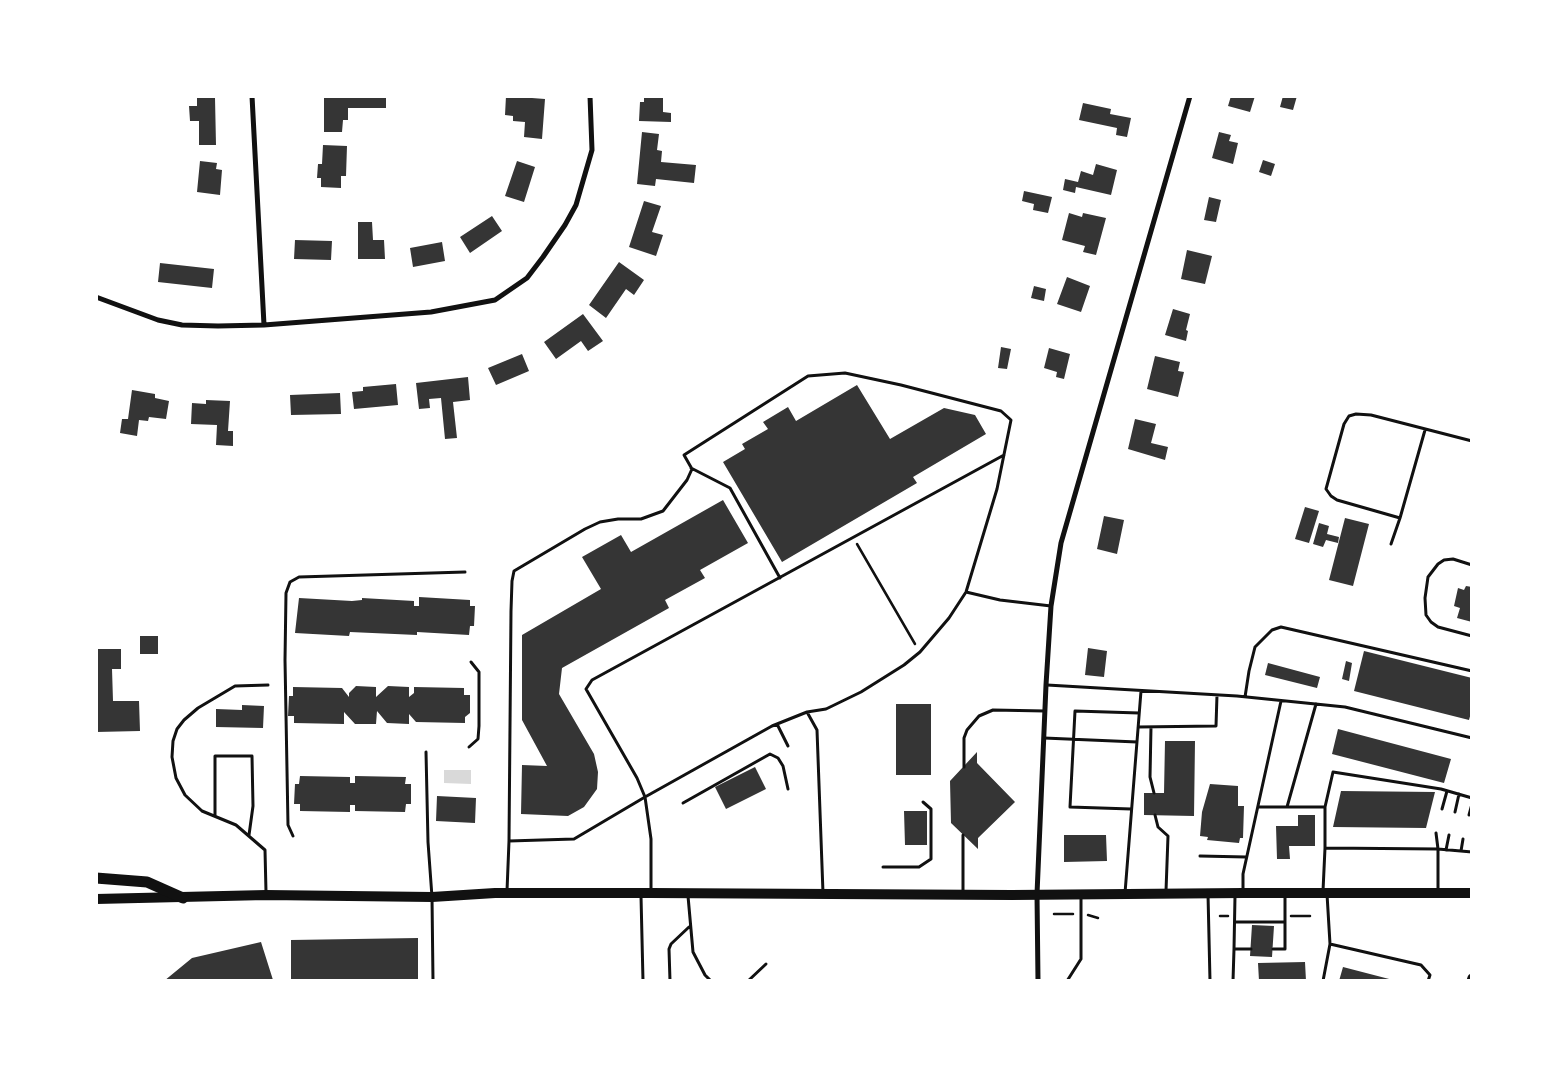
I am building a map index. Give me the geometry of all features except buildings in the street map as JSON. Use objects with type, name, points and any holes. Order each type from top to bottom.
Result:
[{"type":"highway","points":[[96,878],[147,882],[183,898]]},
{"type":"main road","points":[[96,899],[266,895],[432,897],[507,894],[646,893],[1472,893]]},
{"type":"street","points":[[252,96],[264,325]]},
{"type":"street","points":[[96,297],[143,315],[182,325],[264,325],[430,312],[495,300],[527,278],[554,241],[576,204],[592,150],[590,96]]},
{"type":"street","points":[[1038,981],[1037,894],[1046,685],[1051,606],[1061,543],[1190,96]]},
{"type":"lane","points":[[509,841],[574,839],[645,797],[777,724],[807,712],[826,709],[861,692],[904,665],[920,652],[949,618],[966,592],[998,489],[1011,420],[1001,411],[901,385],[845,373],[808,376],[684,455],[691,468],[730,488],[780,578]]},
{"type":"lane","points":[[1400,518],[1337,500],[1326,489],[1344,424],[1349,416],[1356,414],[1371,415],[1472,441]]},
{"type":"lane","points":[[1392,544],[1425,430]]},
{"type":"lane","points":[[643,981],[646,893],[651,839],[645,797],[637,778],[586,688],[592,680],[1004,455]]},
{"type":"lane","points":[[507,894],[511,603],[514,570],[584,529],[600,522],[641,519],[662,510],[687,480],[692,470],[691,468]]},
{"type":"lane","points":[[1472,564],[1453,559],[1444,560],[1438,564],[1428,577],[1425,598],[1426,615],[1431,622],[1438,627],[1472,636]]},
{"type":"lane","points":[[293,836],[288,825],[285,660],[286,593],[290,582],[299,577],[465,572]]},
{"type":"lane","points":[[966,592],[1000,600],[1051,606]]},
{"type":"lane","points":[[1245,697],[1255,647],[1272,630],[1281,627],[1472,671]]},
{"type":"lane","points":[[469,747],[478,739],[479,726],[479,672],[471,662]]},
{"type":"lane","points":[[266,895],[265,850],[236,825],[202,811],[185,795],[176,778],[172,757],[177,729],[198,708],[235,686],[268,685]]},
{"type":"lane","points":[[1046,685],[1245,697],[1346,707],[1472,738]]},
{"type":"lane","points":[[1125,894],[1141,691]]},
{"type":"lane","points":[[1138,727],[1216,726],[1217,695]]},
{"type":"lane","points":[[1233,981],[1235,922],[1239,893],[1282,701]]},
{"type":"lane","points":[[1287,806],[1316,704]]},
{"type":"lane","points":[[964,766],[964,738],[967,730],[979,716],[994,710],[1045,711]]},
{"type":"lane","points":[[1131,809],[1070,807],[1075,711],[1139,713]]},
{"type":"lane","points":[[807,712],[817,730],[823,893]]},
{"type":"lane","points":[[777,724],[788,746]]},
{"type":"lane","points":[[1151,727],[1150,777],[1154,793]]},
{"type":"lane","points":[[1044,738],[1137,742]]},
{"type":"lane","points":[[426,752],[428,842],[432,897],[433,981]]},
{"type":"lane","points":[[683,803],[770,754],[778,758],[788,789]]},
{"type":"lane","points":[[215,816],[215,756],[252,756],[253,806],[249,836]]},
{"type":"lane","points":[[1322,981],[1330,944],[1325,894],[1325,806],[1333,772],[1441,789],[1472,798]]},
{"type":"lane","points":[[1442,809],[1446,791]]},
{"type":"lane","points":[[1455,812],[1459,794]]},
{"type":"lane","points":[[883,867],[919,867],[931,859],[931,809],[923,802]]},
{"type":"lane","points":[[1469,815],[1472,804]]},
{"type":"lane","points":[[1258,806],[1325,806]]},
{"type":"lane","points":[[1155,815],[1158,827],[1168,836],[1166,894]]},
{"type":"lane","points":[[1436,833],[1438,893]]},
{"type":"lane","points":[[963,835],[963,894]]},
{"type":"lane","points":[[1446,850],[1449,835]]},
{"type":"lane","points":[[1461,851],[1463,839]]},
{"type":"lane","points":[[1325,848],[1438,849],[1472,852]]},
{"type":"lane","points":[[1200,856],[1246,857]]},
{"type":"lane","points":[[688,893],[692,952],[704,975],[711,981]]},
{"type":"lane","points":[[1272,949],[1285,949],[1285,893]]},
{"type":"lane","points":[[1067,981],[1081,959],[1081,894]]},
{"type":"lane","points":[[1208,894],[1210,981]]},
{"type":"lane","points":[[1235,922],[1285,922]]},
{"type":"lane","points":[[670,981],[669,949],[671,944],[690,926]]},
{"type":"lane","points":[[1330,944],[1421,964],[1430,975],[1428,981]]},
{"type":"lane","points":[[1234,949],[1251,949]]},
{"type":"lane","points":[[748,981],[766,964]]},
{"type":"path","points":[[853,538],[915,644]]},
{"type":"shaded area","points":[[444,770],[471,770],[471,784],[444,783]]}]
